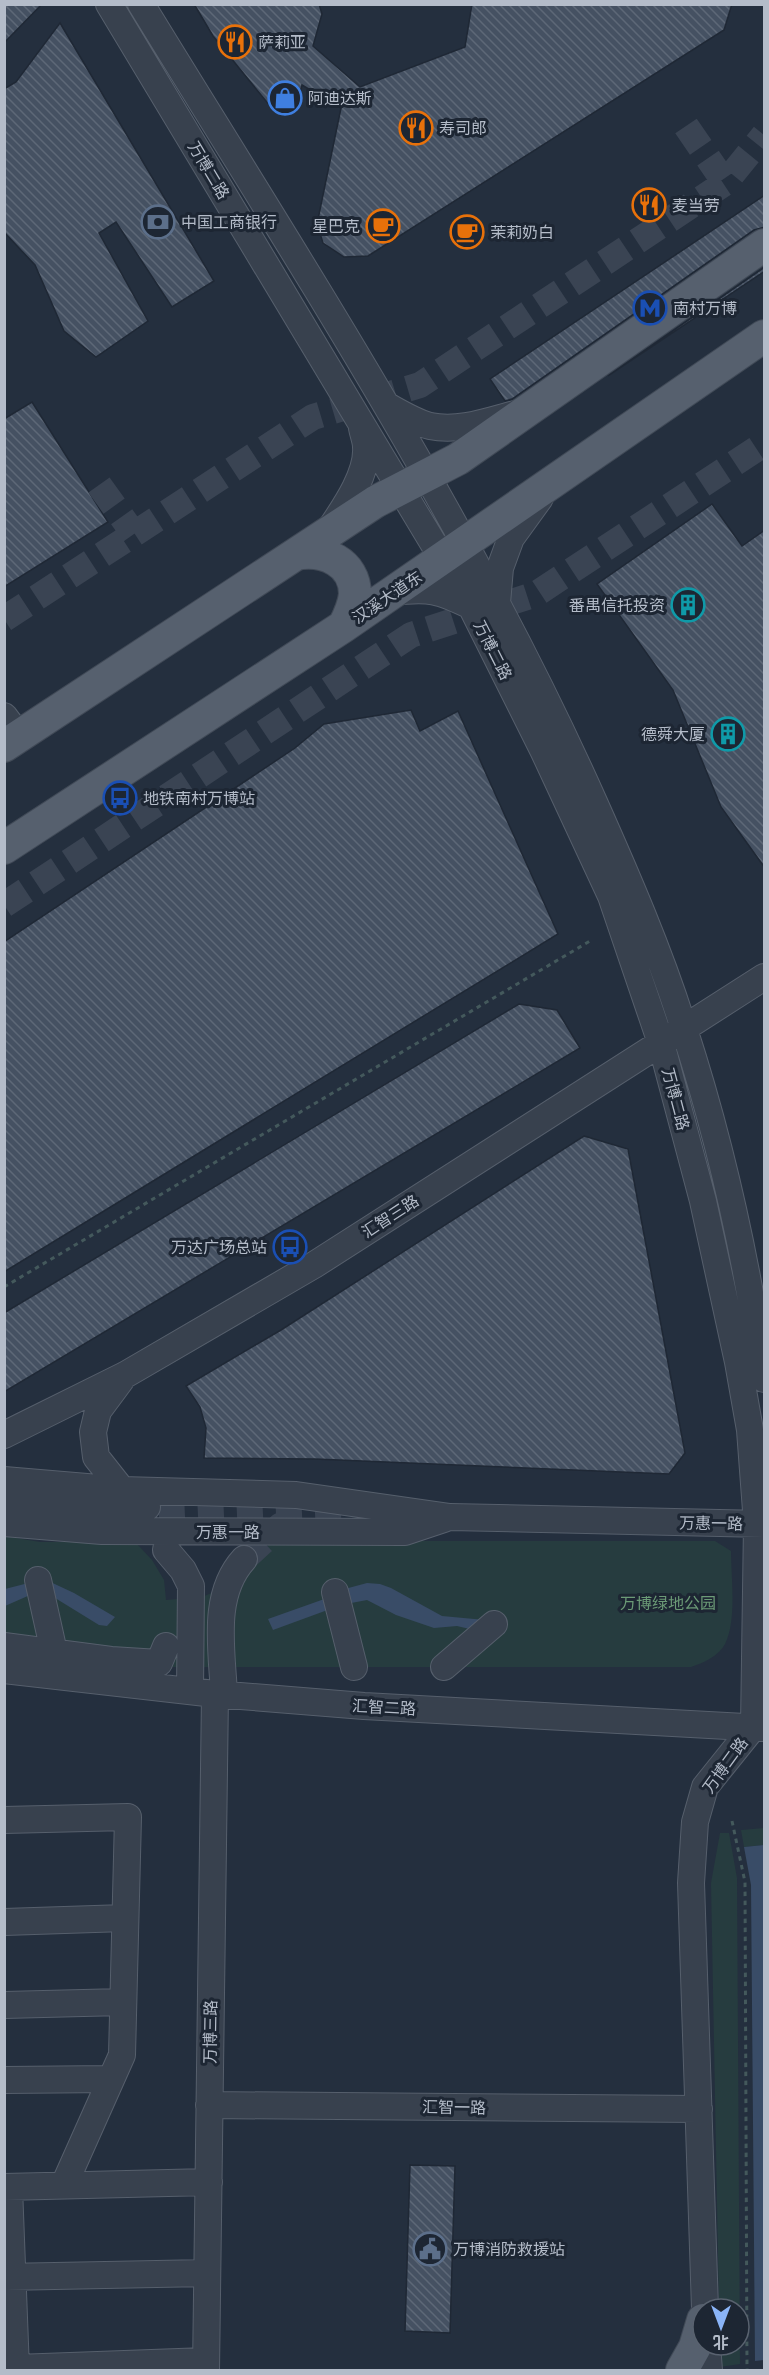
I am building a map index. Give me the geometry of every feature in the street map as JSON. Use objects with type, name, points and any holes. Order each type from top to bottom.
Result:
[{"type":"main road","points":[[9,732],[296,554],[375,502],[458,459],[765,245]]},
{"type":"main road","name":"汉溪大道东","points":[[4,848],[344,626],[765,336]]},
{"type":"main road","points":[[296,554],[321,553],[335,559],[347,570],[354,581],[355,596],[353,607],[344,626]]},
{"type":"main road","points":[[682,2370],[691,2354]]},
{"type":"street","name":"万博二路","points":[[109,4],[360,419],[414,482]]},
{"type":"street","name":"万博二路","points":[[141,4],[386,405],[414,482],[454,551],[497,603],[565,739],[631,886],[684,1029],[731,1199],[765,1379]]},
{"type":"street","points":[[386,405],[429,426],[452,427],[473,425],[527,411]]},
{"type":"street","points":[[329,532],[351,497],[362,469],[367,448],[360,419]]},
{"type":"street","points":[[497,603],[500,568],[511,538],[525,516],[551,484]]},
{"type":"street","name":"万博二路","points":[[454,551],[471,606],[544,752],[611,896],[662,1043],[703,1201],[738,1362],[750,1430],[761,1524],[759,1727],[705,1787],[695,1822],[691,1883],[705,2297]]},
{"type":"street","points":[[393,592],[425,589],[447,594],[471,606]]},
{"type":"street","name":"汇智三路","points":[[4,1435],[125,1375],[314,1265],[765,977]]},
{"type":"street","points":[[122,1490],[96,1457],[93,1432],[98,1411],[125,1375]]},
{"type":"street","name":"万惠一路","points":[[4,1480],[122,1490],[296,1495],[450,1517],[761,1524]]},
{"type":"street","points":[[5,1500],[93,1508],[284,1508],[450,1517]]},
{"type":"street","name":"万惠一路","points":[[4,1523],[102,1531],[405,1532],[450,1517]]},
{"type":"street","points":[[166,1550],[183,1570],[191,1586],[192,1614],[210,1693]]},
{"type":"street","points":[[210,1693],[226,1587],[244,1558]]},
{"type":"street","points":[[40,1587],[54,1652]]},
{"type":"street","points":[[335,1592],[354,1666]]},
{"type":"street","points":[[444,1666],[494,1624]]},
{"type":"street","points":[[4,1646],[111,1660],[159,1663],[165,1646]]},
{"type":"street","name":"汇智二路","points":[[4,1670],[210,1693],[364,1706],[759,1727]]},
{"type":"street","name":"万博三路","points":[[206,2366],[210,1693]]},
{"type":"street","points":[[4,1820],[128,1816],[122,2055],[64,2185]]},
{"type":"street","points":[[4,1922],[125,1918]]},
{"type":"street","points":[[4,2005],[123,2002]]},
{"type":"street","points":[[4,2080],[111,2079]]},
{"type":"street","name":"汇智一路","points":[[209,2105],[699,2109]]},
{"type":"street","points":[[206,2366],[16,2369],[9,2277],[6,2186],[208,2182]]},
{"type":"street","points":[[9,2277],[207,2273]]},
{"type":"path","points":[[4,1287],[590,941]]},
{"type":"path","points":[[732,1821],[745,1882],[747,2370]]},
{"type":"green space","name":"万博绿地公园","points":[[4,1536],[40,1542],[137,1544],[152,1560],[164,1580],[166,1600],[202,1597],[238,1582],[272,1541],[715,1541],[731,1551],[731,1623],[725,1644],[719,1652],[691,1667],[114,1667],[5,1653]]},
{"type":"green space","points":[[764,1828],[764,1845],[744,1847],[741,1830]]},
{"type":"green space","points":[[720,1833],[729,1833],[737,1878],[740,2297],[719,2297],[711,1883]]},
{"type":"green space","points":[[720,2357],[740,2357],[740,2364],[720,2367]]},
{"type":"water","points":[[44,1579],[74,1593],[115,1617],[107,1626],[99,1625],[47,1593],[30,1595],[5,1606],[5,1589]]},
{"type":"water","points":[[367,1583],[391,1588],[442,1616],[485,1620],[478,1631],[457,1626],[434,1628],[396,1615],[367,1600],[346,1604],[341,1590]]},
{"type":"water","points":[[330,1597],[333,1608],[273,1630],[268,1619]]},
{"type":"water","points":[[764,1845],[764,2360],[755,2361],[751,1885],[744,1847]]},
{"type":"building","points":[[4,4],[42,4],[4,43]]},
{"type":"building","points":[[194,4],[319,4],[322,14],[313,46],[360,87],[465,47],[472,4],[732,4],[724,30],[368,256],[344,257],[323,243],[317,224],[341,108],[302,85],[298,102],[270,106],[213,36]]},
{"type":"building","points":[[60,23],[214,281],[172,307],[116,222],[99,233],[148,321],[96,357],[64,331],[35,265],[4,232],[4,89],[16,82]]},
{"type":"building","points":[[765,195],[765,227],[754,230],[512,399],[505,401],[490,379]]},
{"type":"building","points":[[765,267],[765,271],[608,376]]},
{"type":"building","points":[[32,402],[108,522],[4,587],[4,419]]},
{"type":"building","points":[[712,504],[742,546],[765,530],[765,868],[721,807],[673,690],[597,584]]},
{"type":"building","points":[[411,710],[420,731],[458,711],[558,934],[4,1272],[4,942],[295,748],[324,724]]},
{"type":"building","points":[[519,1004],[557,1010],[580,1048],[4,1392],[4,1313]]},
{"type":"building","points":[[584,1136],[628,1149],[685,1453],[669,1474],[315,1459],[204,1458],[206,1428],[200,1407],[186,1386],[281,1330]]},
{"type":"building","name":"万博消防救援站","points":[[410,2165],[455,2166],[450,2333],[405,2331]]},
{"type":"tunnel","points":[[686,126],[725,183]]},
{"type":"tunnel","points":[[4,619],[313,417],[420,385],[725,183],[764,135]]},
{"type":"tunnel","points":[[4,905],[411,635],[536,594],[764,444]]},
{"type":"tunnel","points":[[99,485],[134,534]]},
{"type":"tunnel","points":[[120,1518],[341,1508]]},
{"type":"tunnel","points":[[244,1559],[280,1526],[288,1522]]},
{"type":"place","name":"萨莉亚","points":[[235,42]]},
{"type":"place","name":"阿迪达斯","points":[[285,98]]},
{"type":"place","name":"寿司郎","points":[[416,128]]},
{"type":"place","name":"麦当劳","points":[[649,205]]},
{"type":"place","name":"中国工商银行","points":[[158,222]]},
{"type":"place","name":"星巴克","points":[[383,226]]},
{"type":"place","name":"茉莉奶白","points":[[467,232]]},
{"type":"place","name":"南村万博","points":[[650,308]]},
{"type":"place","name":"番禺信托投资","points":[[688,605]]},
{"type":"place","name":"德舜大厦","points":[[728,734]]},
{"type":"place","name":"地铁南村万博站","points":[[120,798]]},
{"type":"place","name":"万达广场总站","points":[[290,1247]]},
{"type":"place","name":"万博消防救援站","points":[[430,2249]]}]
